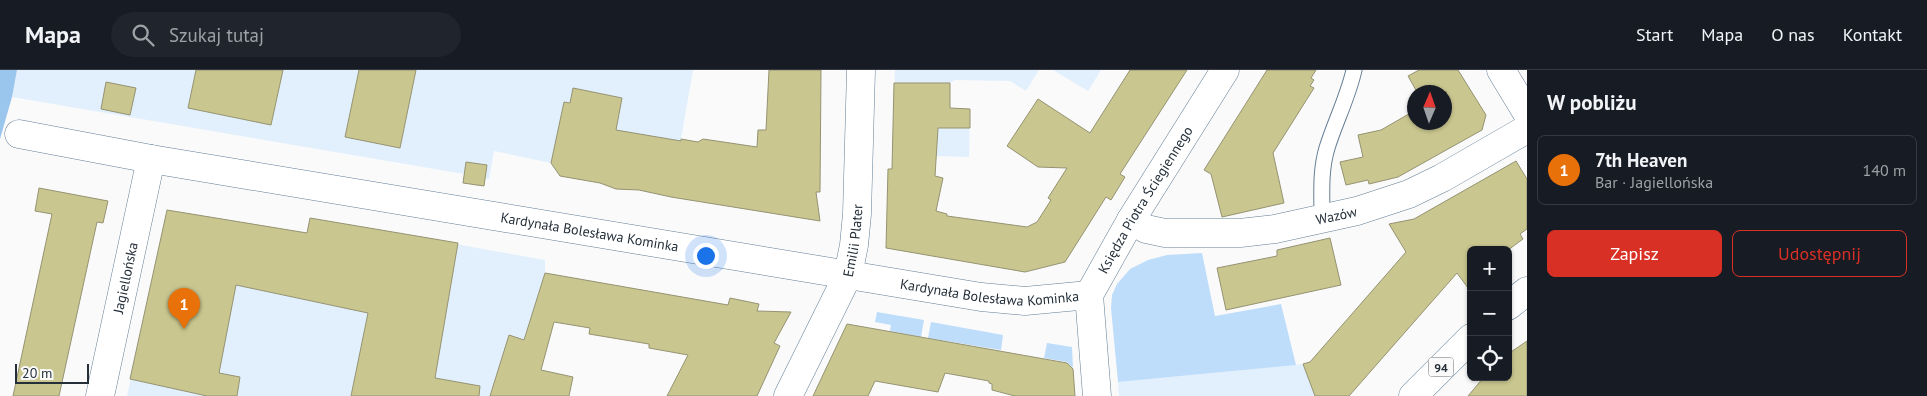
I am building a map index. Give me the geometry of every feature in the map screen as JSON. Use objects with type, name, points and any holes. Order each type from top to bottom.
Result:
[{"type":"street","name":"Emilii Plater","points":[[788,396],[848,275],[854,245],[857,214],[861,70]]},
{"type":"street","name":"Księdza Piotra Ściegiennego","points":[[1089,294],[1131,220],[1225,70]]},
{"type":"street","points":[[1501,70],[1527,113]]},
{"type":"street","name":"Wazów","points":[[1131,220],[1146,229],[1165,233],[1213,234],[1258,231],[1322,218],[1385,203],[1409,194],[1442,178],[1527,129]]},
{"type":"street","name":"Kardynała Bolesława Kominka","points":[[19,134],[151,159],[1003,300],[1040,300],[1089,294]]},
{"type":"street","name":"Jagiellońska","points":[[100,396],[151,159]]},
{"type":"street","points":[[1512,303],[1527,291]]},
{"type":"street","points":[[1089,294],[1097,396]]},
{"type":"street","name":"94","points":[[1413,396],[1467,342]]},
{"type":"lane","points":[[1322,218],[1321,182],[1327,149],[1354,70]]},
{"type":"shaded area","points":[[0,70],[17,70],[12,97],[0,139]]},
{"type":"shaded area","points":[[17,70],[693,70],[671,196],[639,190],[616,189],[600,183],[560,176],[551,163],[494,151],[489,179],[485,178],[484,186],[463,183],[464,174],[12,97]]},
{"type":"shaded area","points":[[895,70],[1039,70],[1026,91],[1010,81],[955,80],[950,83],[950,108],[970,109],[969,157],[936,156],[892,169]]},
{"type":"shaded area","points":[[1053,70],[1101,70],[1088,91]]},
{"type":"shaded area","points":[[167,210],[307,233],[310,218],[545,260],[545,273],[511,383],[547,396],[127,396]]},
{"type":"shaded area","points":[[1202,253],[1215,316],[1281,304],[1296,365],[1118,382],[1111,308],[1112,295],[1117,284],[1130,269],[1148,260],[1167,255]]},
{"type":"shaded area","points":[[877,312],[924,320],[921,337],[890,331],[891,325],[875,322]]},
{"type":"shaded area","points":[[931,322],[1003,335],[1001,350],[928,338]]},
{"type":"shaded area","points":[[1047,343],[1072,347],[1073,368],[1067,362],[1044,358]]},
{"type":"shaded area","points":[[1303,364],[1315,396],[1119,396],[1118,382]]},
{"type":"building","points":[[196,70],[283,70],[271,125],[188,108]]},
{"type":"building","points":[[359,70],[416,70],[400,148],[345,137]]},
{"type":"building","points":[[769,70],[821,70],[820,192],[816,192],[820,221],[639,190],[616,189],[600,183],[560,176],[551,163],[564,102],[570,103],[573,88],[622,98],[616,130],[681,141],[681,139],[698,142],[703,139],[757,147],[758,130],[766,130]]},
{"type":"building","points":[[1130,70],[1187,70],[1120,174],[1125,177],[1111,200],[1106,197],[1065,262],[1025,272],[886,248],[888,169],[892,169],[894,83],[950,83],[950,108],[970,109],[970,128],[938,128],[935,176],[943,178],[936,211],[947,214],[947,216],[1027,227],[1037,222],[1051,200],[1048,198],[1067,168],[1038,167],[1007,146],[1038,99],[1090,133]]},
{"type":"building","points":[[1267,70],[1316,70],[1311,78],[1314,80],[1310,86],[1314,88],[1273,153],[1284,203],[1222,217],[1211,174],[1204,170]]},
{"type":"building","points":[[1419,70],[1458,70],[1486,115],[1482,130],[1398,177],[1369,184],[1368,180],[1346,185],[1340,162],[1363,157],[1358,135],[1381,130],[1407,115],[1407,130],[1452,130],[1452,85],[1413,85],[1408,76]]},
{"type":"building","points":[[106,82],[136,88],[130,115],[101,109]]},
{"type":"building","points":[[1516,161],[1527,179],[1527,229],[1520,234],[1523,239],[1512,247],[1467,246],[1467,287],[1457,273],[1349,396],[1315,396],[1303,364],[1310,362],[1406,252],[1389,224],[1414,219]]},
{"type":"building","points":[[466,162],[487,165],[484,186],[463,183]]},
{"type":"building","points":[[39,188],[108,201],[103,223],[97,222],[59,396],[13,396],[52,214],[35,211]]},
{"type":"building","points":[[167,210],[307,233],[310,218],[458,243],[435,378],[480,386],[479,396],[351,396],[368,313],[236,285],[219,373],[240,377],[237,396],[207,396],[130,379]]},
{"type":"building","points":[[1330,238],[1341,285],[1226,310],[1217,268],[1277,256],[1277,250]]},
{"type":"building","points":[[545,273],[728,305],[730,298],[759,304],[757,311],[791,312],[774,343],[780,346],[757,396],[667,396],[688,355],[649,348],[649,344],[589,334],[590,328],[554,322],[541,370],[573,377],[569,396],[490,396],[509,335],[524,340]]},
{"type":"building","points":[[847,324],[1067,363],[1073,369],[1075,396],[1015,396],[992,390],[992,384],[989,381],[945,373],[938,392],[875,381],[868,396],[813,396]]},
{"type":"building","points":[[1527,341],[1527,396],[1468,396],[1481,381],[1512,381],[1512,351]]},
{"type":"place","name":"7th Heaven","points":[[184,329]]}]
